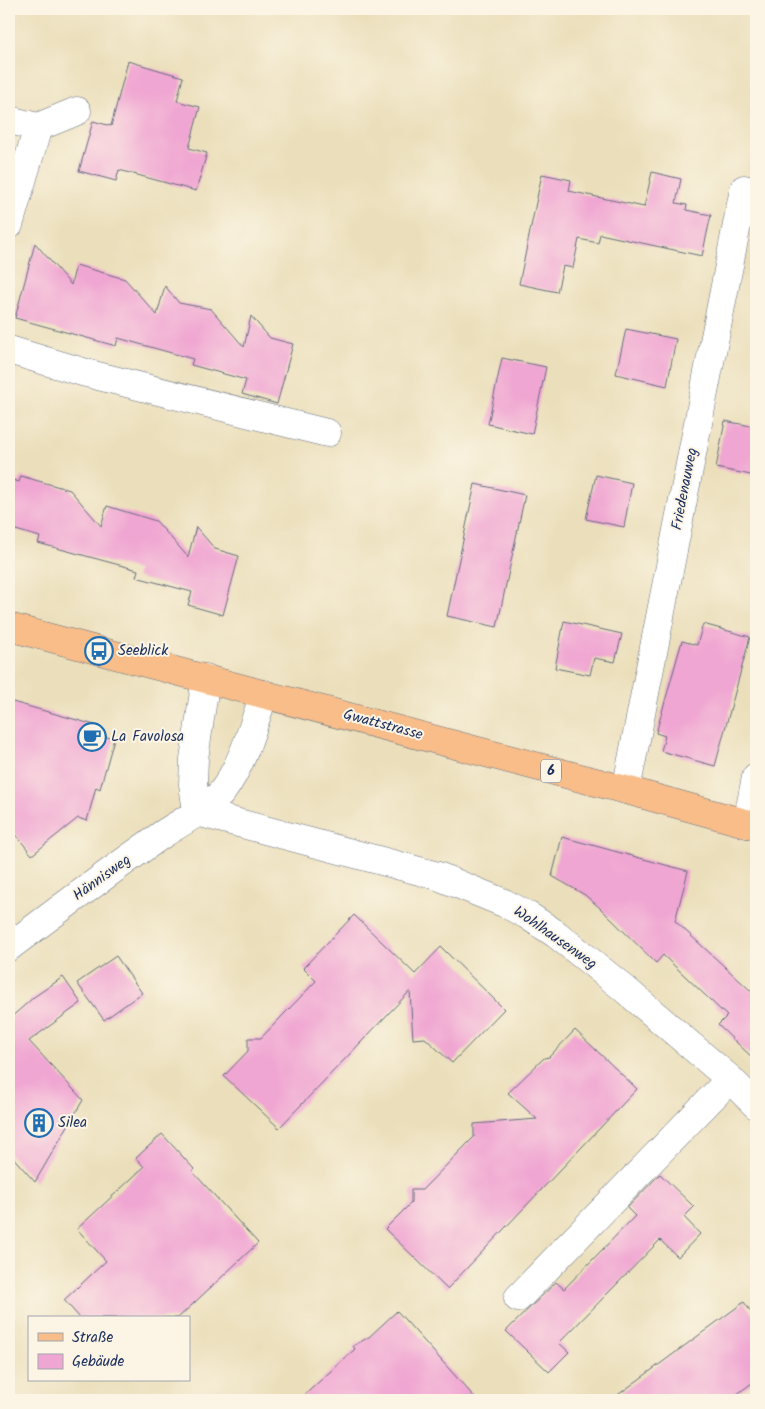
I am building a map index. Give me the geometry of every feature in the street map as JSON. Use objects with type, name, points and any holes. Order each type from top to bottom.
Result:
[{"type":"main road","name":"Gwattstrasse","points":[[9,627],[752,825]]},
{"type":"street","points":[[9,120],[38,127],[77,111]]},
{"type":"street","points":[[9,225],[38,127]]},
{"type":"street","name":"Friedenauweg","points":[[626,790],[744,188]]},
{"type":"street","points":[[9,350],[86,373],[327,433]]},
{"type":"street","points":[[197,812],[193,784],[194,759],[206,678]]},
{"type":"street","name":"Hännisweg","points":[[9,947],[221,793],[236,768],[264,694]]},
{"type":"street","points":[[752,825],[756,777]]},
{"type":"street","name":"Wohlhausenweg","points":[[197,812],[438,876],[504,903],[527,915],[556,934],[621,986],[730,1079],[756,1105]]},
{"type":"street","points":[[518,1298],[730,1079]]},
{"type":"building","points":[[128,61],[183,77],[177,101],[200,107],[189,148],[207,153],[196,191],[119,170],[116,181],[79,171],[93,121],[111,126]]},
{"type":"building","points":[[652,172],[681,179],[676,203],[687,205],[686,210],[711,215],[702,256],[600,234],[598,243],[579,239],[573,268],[563,266],[557,292],[519,284],[542,174],[571,180],[569,191],[644,207]]},
{"type":"building","points":[[35,243],[71,285],[76,265],[125,279],[157,315],[165,286],[179,303],[211,309],[244,347],[251,316],[270,338],[293,344],[277,404],[242,394],[246,380],[191,365],[193,359],[118,338],[116,346],[15,318]]},
{"type":"building","points":[[626,329],[676,339],[667,386],[616,374]]},
{"type":"building","points":[[502,358],[546,367],[532,434],[488,424]]},
{"type":"building","points":[[725,421],[756,427],[756,476],[716,468]]},
{"type":"building","points":[[596,475],[632,483],[624,527],[586,519]]},
{"type":"building","points":[[21,476],[70,490],[101,526],[107,506],[156,521],[188,557],[196,527],[215,549],[239,556],[223,615],[188,605],[192,592],[136,577],[138,570],[38,543],[40,537],[9,528],[9,479],[19,482]]},
{"type":"building","points":[[475,484],[525,495],[497,627],[447,616]]},
{"type":"building","points":[[564,621],[622,634],[615,662],[594,658],[590,675],[555,668]]},
{"type":"building","points":[[703,624],[750,637],[715,766],[661,751],[665,736],[656,733],[682,641],[697,645]]},
{"type":"building","points":[[9,701],[95,725],[93,733],[114,739],[100,789],[96,787],[87,821],[78,818],[32,855],[9,826]]},
{"type":"building","points":[[562,837],[688,871],[675,921],[751,991],[756,986],[756,1061],[718,1025],[727,1016],[663,955],[656,963],[585,895],[552,876]]},
{"type":"building","points":[[354,915],[415,974],[441,947],[504,1009],[452,1063],[425,1038],[413,1039],[410,991],[279,1128],[224,1076],[248,1051],[248,1038],[261,1038],[316,981],[303,968]]},
{"type":"building","points":[[116,956],[142,993],[104,1020],[77,983]]},
{"type":"building","name":"Silea","points":[[63,977],[81,1003],[29,1041],[83,1100],[35,1182],[9,1153],[9,1019],[34,997]]},
{"type":"building","points":[[575,1030],[637,1089],[447,1289],[385,1229],[411,1203],[411,1190],[422,1190],[474,1137],[474,1124],[537,1119],[508,1093],[544,1058],[549,1057]]},
{"type":"building","points":[[162,1134],[194,1169],[192,1171],[258,1243],[180,1316],[78,1316],[64,1300],[106,1261],[77,1229],[144,1167],[136,1158]]},
{"type":"building","points":[[660,1174],[694,1207],[684,1217],[700,1234],[678,1257],[660,1240],[559,1343],[569,1352],[549,1372],[506,1331],[556,1282],[564,1289],[635,1216],[627,1208]]},
{"type":"building","points":[[744,1302],[756,1319],[756,1380],[729,1400],[611,1400]]},
{"type":"building","points":[[397,1311],[477,1400],[299,1400],[355,1349],[353,1346],[369,1337]]},
{"type":"place","name":"Seeblick","points":[[99,651]]},
{"type":"place","name":"La Favolosa","points":[[92,737]]},
{"type":"place","name":"Silea","points":[[39,1123]]}]
